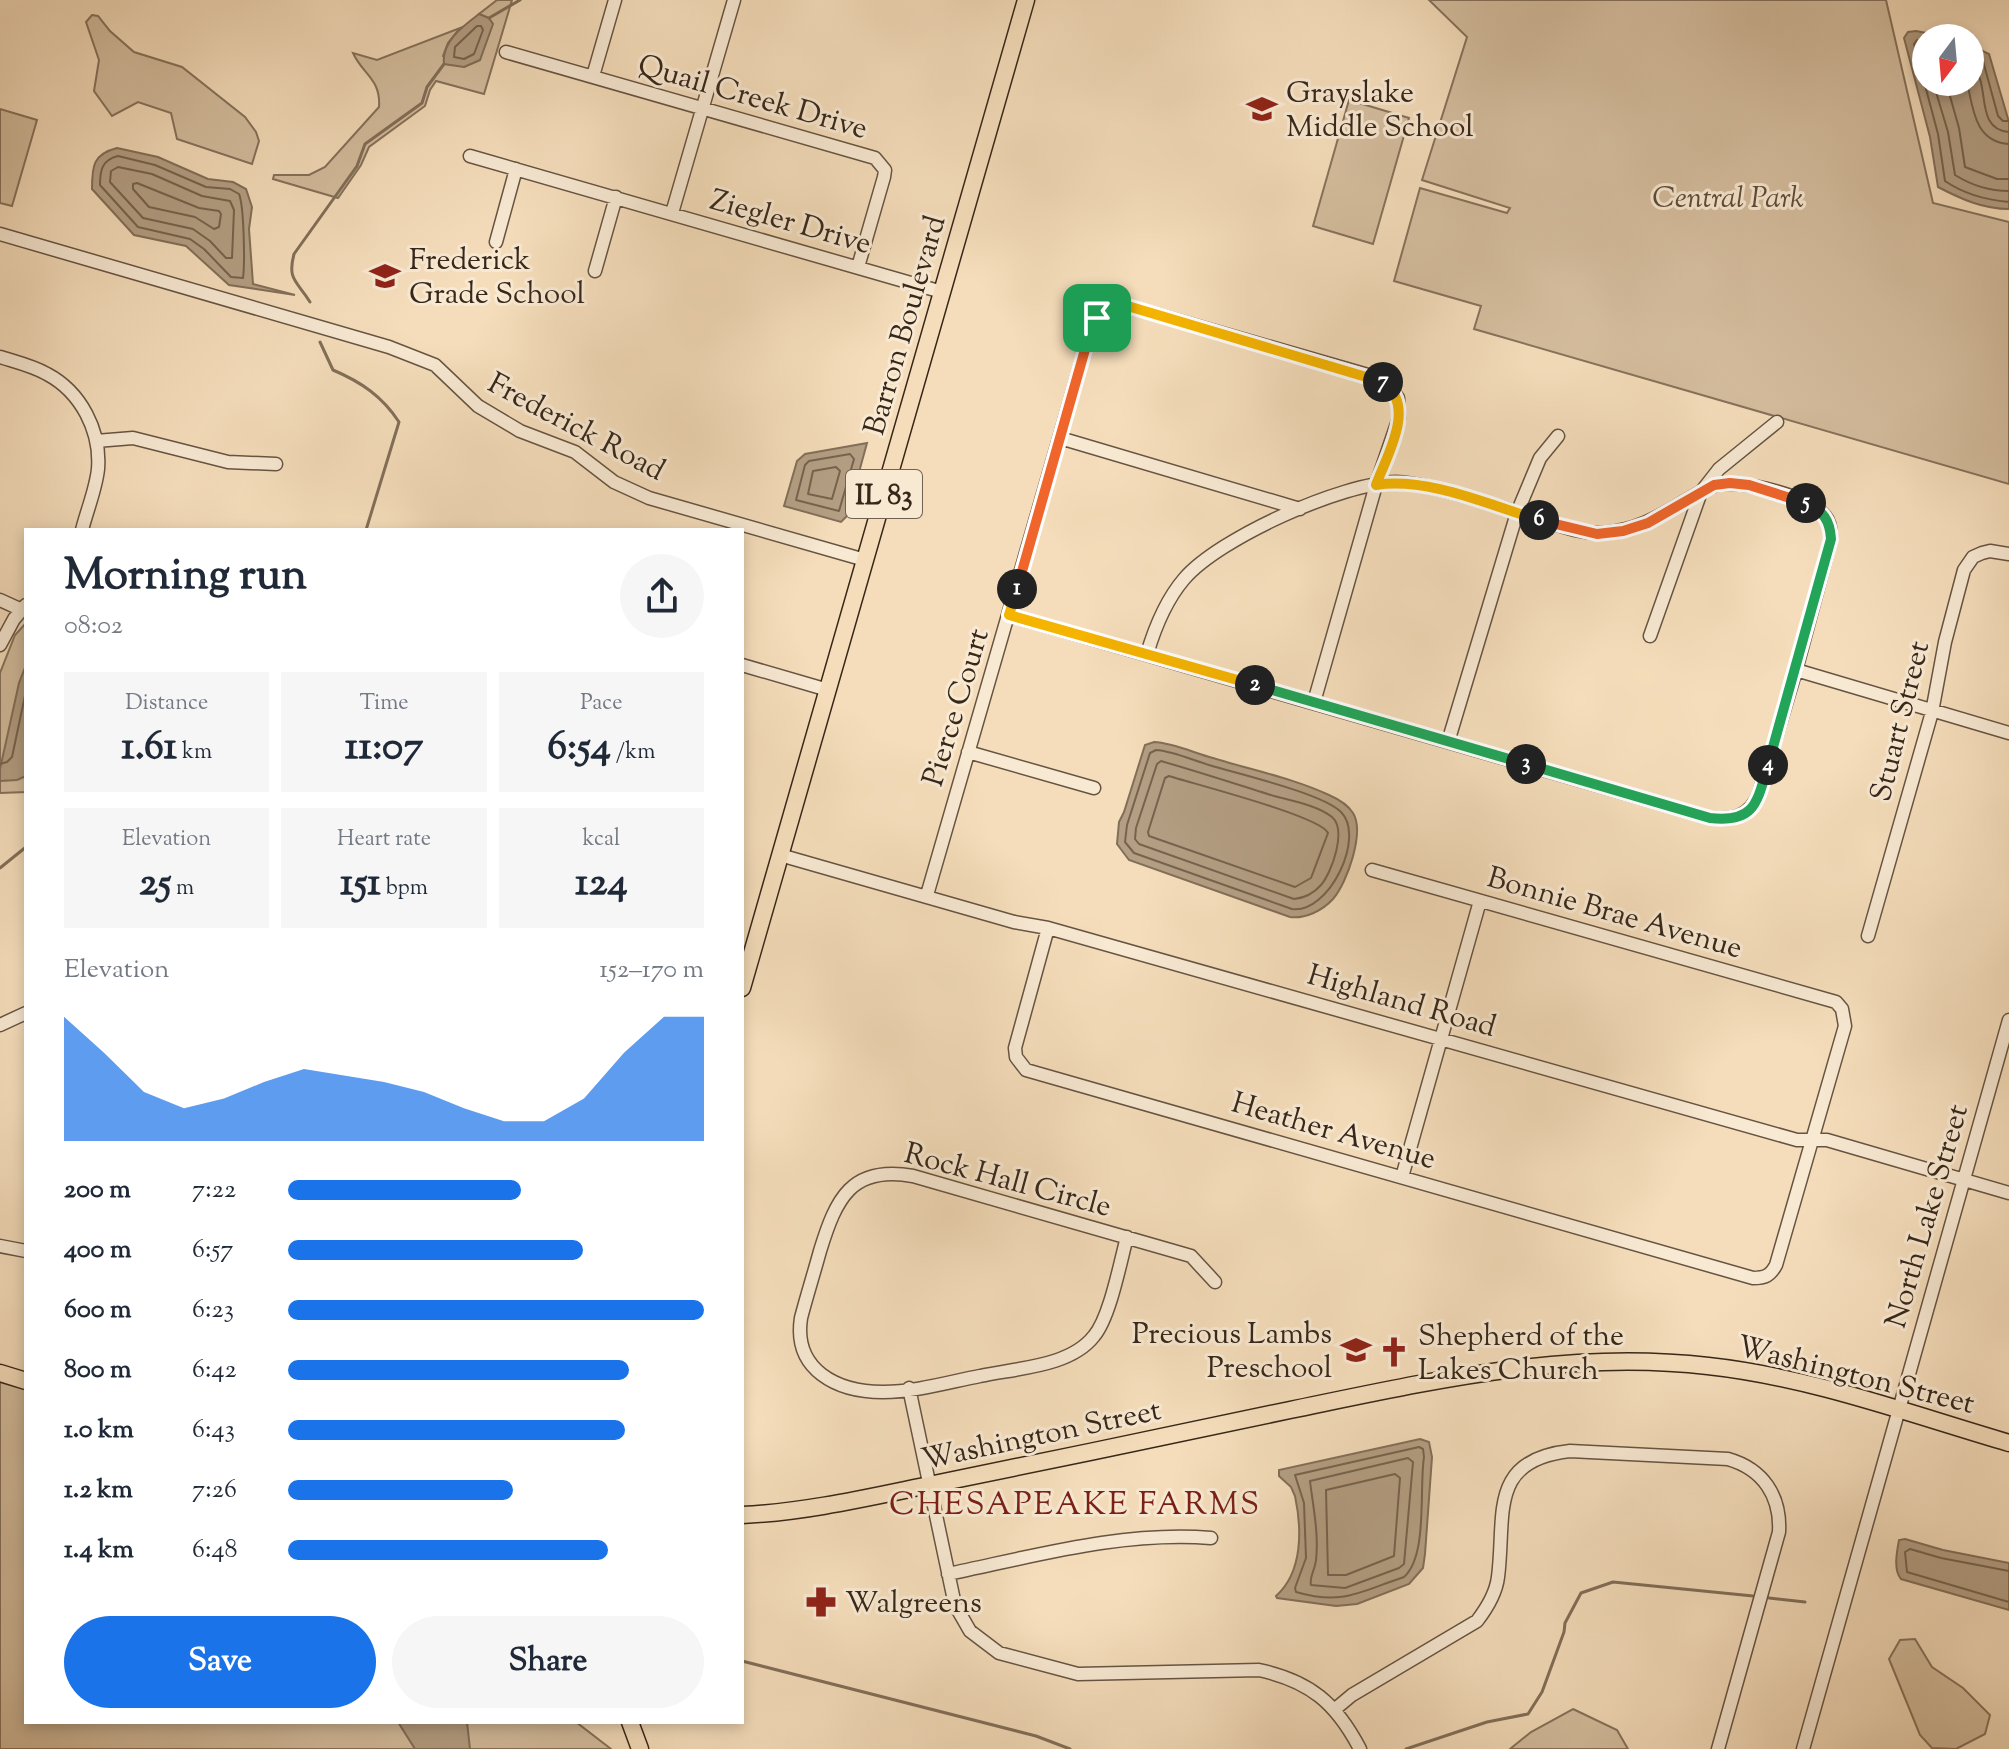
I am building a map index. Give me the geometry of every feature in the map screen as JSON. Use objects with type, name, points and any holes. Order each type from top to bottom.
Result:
[{"type":"main road","name":"Barron Boulevard","points":[[744,981],[1026,0]]},
{"type":"main road","name":"Washington Street","points":[[744,1515],[853,1502],[1416,1384],[1537,1365],[1623,1362],[1706,1365],[1814,1386],[2009,1443]]},
{"type":"main road","points":[[0,1373],[24,1380]]},
{"type":"main road","points":[[631,1724],[640,1749]]},
{"type":"street","points":[[593,76],[615,0]]},
{"type":"street","name":"Ziegler Drive","points":[[672,213],[734,0]]},
{"type":"street","name":"Quail Creek Drive","points":[[506,52],[875,158],[882,164],[884,177],[858,267]]},
{"type":"street","name":"Ziegler Drive","points":[[470,156],[942,292]]},
{"type":"street","points":[[496,242],[516,169]]},
{"type":"street","points":[[595,271],[616,197]]},
{"type":"street","name":"Frederick Road","points":[[0,234],[389,347],[435,365],[478,406],[520,431],[575,452],[620,485],[649,498],[865,560]]},
{"type":"street","name":"Pierce Court","points":[[927,895],[1092,325],[1107,310],[1122,305],[1131,307],[1375,377],[1386,383],[1398,398],[1399,418],[1376,485]]},
{"type":"street","points":[[0,357],[45,372],[68,388],[84,409],[94,431],[98,456],[96,480],[83,528]]},
{"type":"street","points":[[1650,636],[1701,492],[1719,469],[1777,422]]},
{"type":"street","points":[[1448,742],[1517,513],[1540,458],[1558,436]]},
{"type":"street","points":[[96,441],[133,438],[228,462],[276,464]]},
{"type":"street","points":[[1060,438],[1300,509]]},
{"type":"street","points":[[1009,615],[1710,818],[1729,820],[1750,810],[1759,794],[1831,539],[1830,527],[1826,517],[1810,505],[1749,485],[1730,483],[1714,485],[1648,523],[1623,531],[1597,534],[1423,486],[1397,482],[1376,485],[1300,509],[1222,547],[1184,579],[1166,606],[1147,654]]},
{"type":"street","points":[[1314,702],[1376,485]]},
{"type":"street","name":"Stuart Street","points":[[1868,936],[1932,712],[1948,630],[1964,570],[1973,557],[1982,553],[2009,554]]},
{"type":"street","points":[[0,600],[24,608],[14,619],[0,645]]},
{"type":"street","points":[[744,666],[828,690]]},
{"type":"street","points":[[1796,670],[2009,733]]},
{"type":"street","points":[[968,752],[1094,788]]},
{"type":"street","name":"Highland Road","points":[[780,855],[1442,1038],[1797,1140],[1827,1140],[2009,1193]]},
{"type":"street","name":"Bonnie Brae Avenue","points":[[1372,870],[1836,1002],[1842,1009],[1845,1026],[1812,1140]]},
{"type":"street","points":[[1402,1177],[1480,901]]},
{"type":"street","name":"Heather Avenue","points":[[1048,928],[1015,1048],[1016,1057],[1026,1070],[1753,1278],[1765,1278],[1776,1265],[1812,1140]]},
{"type":"street","points":[[0,1025],[24,1014]]},
{"type":"street","name":"North Lake Street","points":[[1803,1749],[1964,1179],[2006,1043],[2009,1020]]},
{"type":"street","name":"Rock Hall Circle","points":[[892,1172],[913,1176],[1127,1237],[1095,1336],[1083,1347],[1055,1361],[883,1392],[845,1386],[805,1367],[800,1340],[801,1318],[831,1213],[859,1178],[892,1172]]},
{"type":"street","points":[[1127,1237],[1191,1256],[1215,1282]]},
{"type":"street","points":[[0,1246],[24,1251]]},
{"type":"street","points":[[909,1388],[955,1605],[961,1618],[981,1641],[999,1653],[1078,1674],[1259,1670],[1304,1685],[1334,1710],[1349,1728],[1360,1749]]},
{"type":"street","points":[[1334,1710],[1352,1695],[1477,1621],[1488,1607],[1498,1579],[1504,1495],[1518,1471],[1535,1459],[1570,1451],[1728,1459],[1752,1468],[1771,1491],[1780,1518],[1779,1532],[1718,1749]]},
{"type":"street","points":[[1771,1491],[1783,1483]]},
{"type":"street","points":[[948,1574],[1113,1540],[1182,1536],[1211,1538]]},
{"type":"green space","points":[[497,0],[512,0],[484,94],[436,81],[425,106],[369,147],[361,165],[338,198],[273,179],[274,175],[309,175],[325,167],[379,107],[374,83],[353,53],[377,60],[460,28],[448,43],[443,56],[464,67],[480,60],[489,18],[479,14]]},
{"type":"green space","name":"Central Park","points":[[1429,0],[1886,0],[1933,203],[2009,222],[2009,484],[1474,329],[1481,306],[1394,281],[1420,188],[1507,213],[1510,208],[1422,180],[1467,37]]},
{"type":"green space","points":[[92,15],[98,16],[134,52],[182,67],[245,117],[259,141],[252,164],[177,139],[171,113],[138,102],[112,116],[94,91],[99,60],[86,22]]},
{"type":"green space","points":[[1349,100],[1409,118],[1373,244],[1313,226]]},
{"type":"green space","points":[[0,109],[37,120],[12,206],[0,203]]},
{"type":"green space","points":[[24,625],[24,792],[0,793],[0,673],[15,635]]},
{"type":"green space","points":[[0,1373],[24,1380],[24,1724],[579,1724],[611,1749],[0,1749]]},
{"type":"green space","points":[[1915,1639],[1932,1667],[1963,1688],[1990,1715],[1985,1734],[1956,1749],[1932,1748],[1920,1735],[1889,1659],[1900,1640]]},
{"type":"green space","points":[[1573,1709],[1617,1730],[1628,1749],[1510,1749],[1531,1732]]},
{"type":"water","points":[[479,14],[489,18],[493,24],[480,60],[464,67],[444,64],[450,42],[460,29]]},
{"type":"water","points":[[1912,32],[1912,68],[1904,38]]},
{"type":"water","points":[[1984,52],[1989,54],[2009,122],[2009,209],[1972,202],[1938,187],[1919,96],[1984,96]]},
{"type":"water","points":[[117,148],[158,157],[208,179],[233,182],[246,189],[252,207],[249,229],[253,284],[295,295],[229,285],[186,246],[134,235],[92,189],[96,162],[103,154]]},
{"type":"water","points":[[867,443],[847,516],[841,522],[784,506],[797,461],[805,454]]},
{"type":"water","points":[[24,670],[24,777],[0,781],[0,769]]},
{"type":"water","points":[[1154,742],[1301,784],[1346,805],[1356,821],[1356,844],[1349,870],[1333,899],[1313,913],[1290,917],[1129,860],[1117,844],[1119,822],[1145,745]]},
{"type":"water","points":[[1420,1439],[1429,1442],[1432,1457],[1425,1554],[1423,1568],[1409,1584],[1357,1604],[1336,1606],[1277,1598],[1296,1563],[1299,1536],[1295,1496],[1291,1487],[1279,1476],[1279,1470]]},
{"type":"water","points":[[1899,1540],[2009,1563],[2009,1610],[1901,1579],[1897,1571],[1897,1555]]},
{"type":"water","points":[[399,1724],[467,1724],[470,1749],[415,1749]]},
{"type":"waterway","points":[[489,18],[520,0]]},
{"type":"waterway","points":[[310,302],[293,275],[294,254],[357,166],[365,144],[422,103],[427,87],[444,64]]},
{"type":"waterway","points":[[320,342],[333,370],[370,391],[399,422],[367,528]]},
{"type":"waterway","points":[[0,868],[24,849]]},
{"type":"waterway","points":[[1406,1749],[1487,1722],[1528,1714],[1542,1692],[1565,1623],[1581,1593],[1613,1582],[1753,1596]]},
{"type":"waterway","points":[[1769,1598],[1805,1602]]},
{"type":"waterway","points":[[744,1662],[1036,1736],[1070,1749]]},
{"type":"place","name":"Grayslake Middle School","points":[[1262,109]]},
{"type":"place","name":"Frederick Grade School","points":[[385,276]]},
{"type":"place","name":"Precious Lambs Preschool","points":[[1356,1350]]},
{"type":"place","name":"Shepherd of the Lakes Church","points":[[1394,1352]]},
{"type":"place","name":"Walgreens","points":[[821,1602]]},
{"type":"district","name":"CHESAPEAKE FARMS","points":[[1075,1503]]},
{"type":"route","points":[[1122,305],[1131,307],[1375,377],[1386,383],[1398,398],[1399,418],[1376,485],[1397,482],[1423,486],[1597,534],[1623,531],[1648,523],[1714,485],[1730,483],[1749,485],[1796,499],[1819,511],[1826,517],[1831,539],[1759,794],[1750,810],[1729,820],[1710,818],[1009,615],[1092,325],[1097,318],[1107,310],[1122,305]]}]
